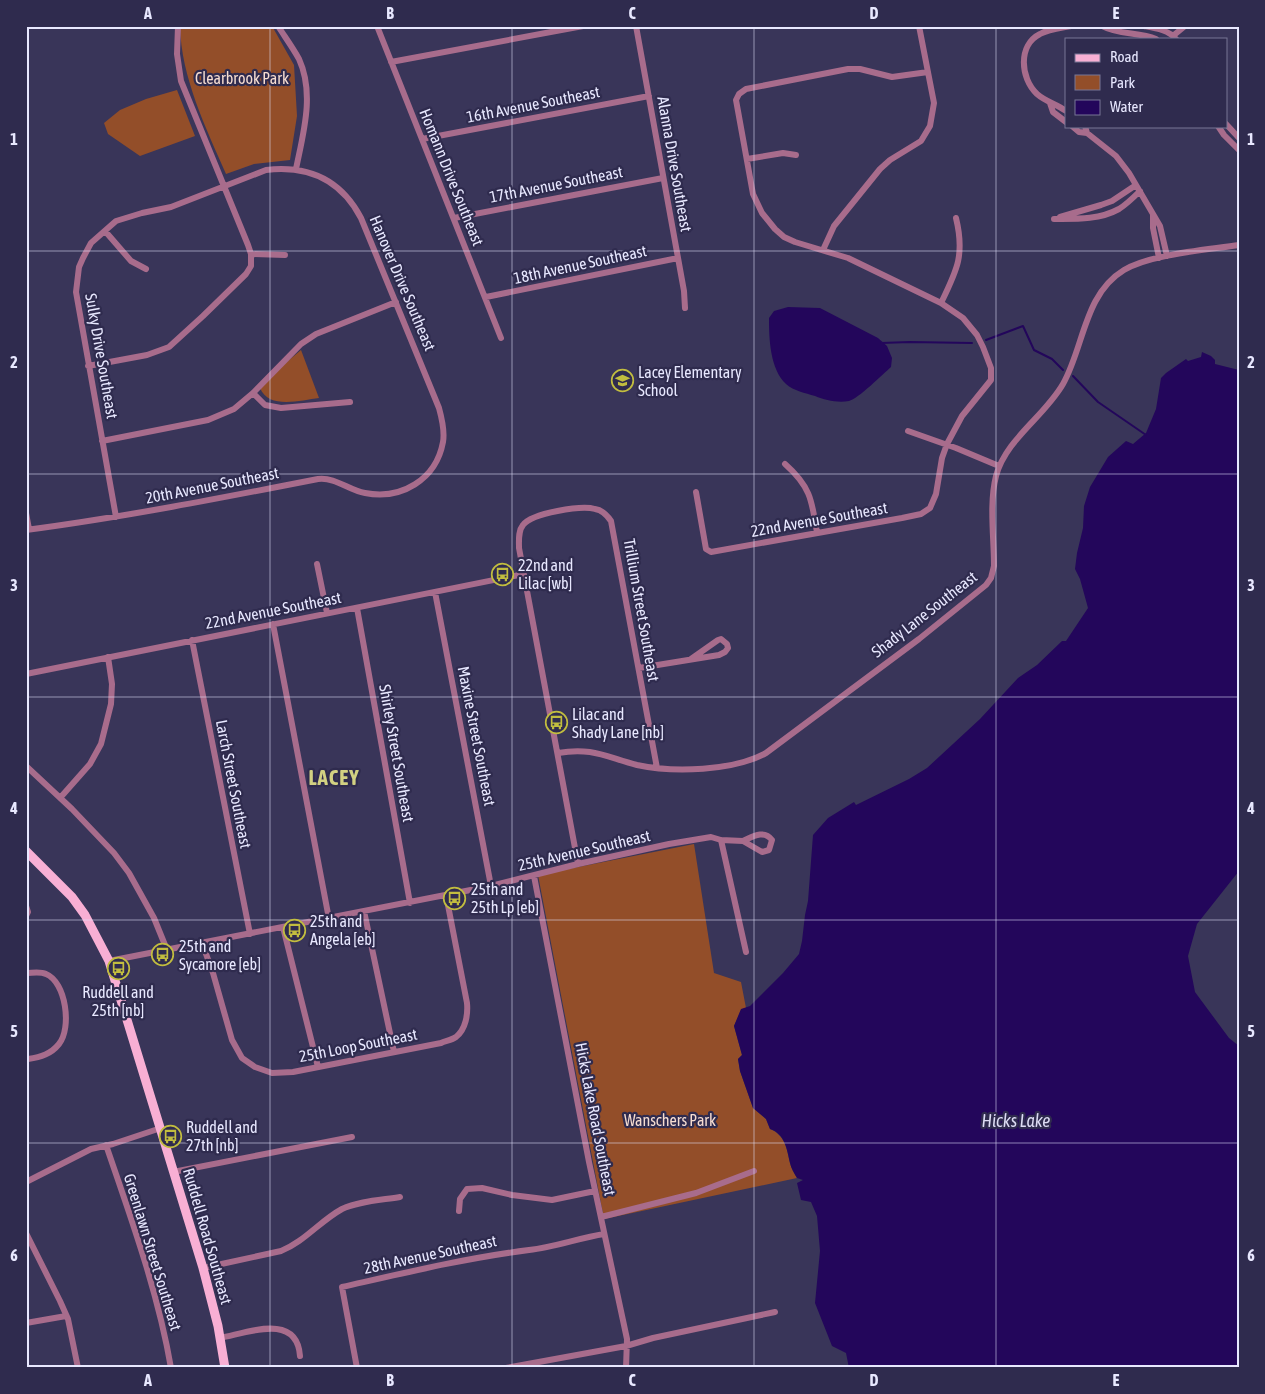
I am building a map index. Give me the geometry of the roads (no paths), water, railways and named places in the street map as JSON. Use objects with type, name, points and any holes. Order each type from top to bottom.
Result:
[{"type":"main road","name":"Ruddell Road Southeast","points":[[26,851],[72,897],[86,915],[109,961],[203,1268],[220,1338],[225,1368]]},
{"type":"street","points":[[88,366],[148,355],[169,347],[240,282],[251,266],[251,254],[182,81],[177,54],[178,26]]},
{"type":"street","points":[[278,26],[299,60],[305,81],[307,100],[306,121],[296,170]]},
{"type":"street","name":"Homann Drive Southeast","points":[[377,26],[502,338]]},
{"type":"street","points":[[392,62],[583,26]]},
{"type":"street","name":"Alanna Drive Southeast","points":[[636,26],[684,291],[685,308]]},
{"type":"street","points":[[823,250],[834,226],[880,169],[925,136],[930,126],[934,103],[919,26]]},
{"type":"street","points":[[1065,110],[1058,104],[1050,103],[1036,93],[1024,75],[1025,53],[1030,43],[1040,34],[1071,26]]},
{"type":"street","points":[[1102,26],[1108,30],[1146,35],[1154,38]]},
{"type":"street","points":[[1144,26],[1156,28],[1175,37],[1185,26]]},
{"type":"street","points":[[928,72],[892,77],[860,69],[848,69],[746,89],[739,94],[736,100],[753,194],[768,221],[784,237],[808,247],[848,258],[941,303],[963,318],[977,334],[988,358],[992,372],[991,380],[962,416],[947,444]]},
{"type":"street","name":"16th Avenue Southeast","points":[[422,139],[650,96]]},
{"type":"street","points":[[1050,103],[1053,112],[1065,121]]},
{"type":"street","points":[[1228,126],[1239,138]]},
{"type":"street","points":[[1074,128],[1079,132],[1086,130],[1116,156],[1154,214],[1160,226],[1167,256]]},
{"type":"street","points":[[1219,128],[1224,136],[1239,150]]},
{"type":"street","points":[[747,159],[783,153],[796,155]]},
{"type":"street","name":"Hanover Drive Southeast","points":[[224,186],[266,170],[282,168],[296,170],[325,178],[347,196],[354,205],[439,408],[444,430],[440,454],[428,474],[420,482],[397,493]]},
{"type":"street","name":"17th Avenue Southeast","points":[[454,218],[663,178]]},
{"type":"street","points":[[1136,185],[1102,206],[1054,219],[1092,218],[1107,214],[1120,208],[1140,191]]},
{"type":"street","name":"Sulky Drive Southeast","points":[[116,517],[77,306],[77,279],[83,258],[92,244],[116,221],[171,207],[224,186]]},
{"type":"street","points":[[1154,214],[1153,228],[1159,258]]},
{"type":"street","points":[[941,303],[959,262],[960,241],[956,218]]},
{"type":"street","points":[[105,230],[131,261],[146,269]]},
{"type":"street","name":"Shady Lane Southeast","points":[[558,753],[575,750],[598,752],[636,764],[681,770],[742,762],[763,754],[986,585],[991,578],[994,566],[993,496],[999,466],[1013,444],[1061,387],[1099,293],[1124,270],[1143,261],[1239,245]]},
{"type":"street","points":[[251,254],[285,255]]},
{"type":"street","name":"18th Avenue Southeast","points":[[486,297],[678,258]]},
{"type":"street","points":[[102,441],[208,420],[234,409],[253,393],[301,344],[316,334],[396,302]]},
{"type":"street","points":[[253,393],[265,405],[281,408],[350,402]]},
{"type":"street","points":[[908,431],[947,444],[999,466]]},
{"type":"street","name":"22nd Avenue Southeast","points":[[696,492],[706,549],[711,552],[912,516],[930,508],[936,494],[942,458],[947,444]]},
{"type":"street","points":[[785,464],[804,484],[812,502],[817,533]]},
{"type":"street","name":"20th Avenue Southeast","points":[[28,530],[116,517],[325,478],[363,493],[386,495],[397,493]]},
{"type":"street","name":"Trillium Street Southeast","points":[[524,574],[519,548],[519,533],[522,525],[536,517],[552,513],[590,508],[602,511],[611,521],[657,768]]},
{"type":"street","points":[[26,513],[28,530]]},
{"type":"street","points":[[317,564],[327,613]]},
{"type":"street","points":[[524,574],[578,864]]},
{"type":"street","name":"22nd Avenue Southeast","points":[[26,674],[524,574]]},
{"type":"street","name":"Maxine Street Southeast","points":[[435,592],[491,886]]},
{"type":"street","name":"Shirley Street Southeast","points":[[357,608],[410,902]]},
{"type":"street","points":[[273,624],[330,918]]},
{"type":"street","points":[[639,668],[719,655],[726,652],[727,644],[721,639],[718,640],[691,659]]},
{"type":"street","name":"Larch Street Southeast","points":[[192,640],[250,934]]},
{"type":"street","points":[[60,798],[90,764],[101,744],[112,694],[108,657]]},
{"type":"street","points":[[26,766],[114,853],[129,873],[149,909],[167,950]]},
{"type":"street","name":"25th Avenue Southeast","points":[[109,961],[491,886],[578,864],[677,843],[711,837],[721,840],[743,841]]},
{"type":"street","points":[[721,840],[746,952]]},
{"type":"street","name":"Hicks Lake Road Southeast","points":[[534,876],[595,1192],[622,1314],[626,1346],[626,1368]]},
{"type":"street","name":"25th Loop Southeast","points":[[202,943],[232,1040],[242,1058],[255,1068],[272,1073],[293,1072],[441,1043],[456,1037],[464,1026],[468,1015],[446,895]]},
{"type":"street","points":[[26,906],[28,910],[26,916]]},
{"type":"street","points":[[364,911],[394,1052]]},
{"type":"street","points":[[283,927],[318,1067]]},
{"type":"street","points":[[26,974],[44,973],[52,977],[60,988],[65,1006],[66,1028],[66,1033],[60,1043],[51,1052],[41,1057],[28,1059]]},
{"type":"street","points":[[26,1182],[91,1149],[161,1128]]},
{"type":"street","points":[[174,1172],[352,1137]]},
{"type":"street","name":"Greenlawn Street Southeast","points":[[106,1145],[134,1228],[157,1306],[171,1368]]},
{"type":"street","points":[[601,1216],[696,1193],[754,1171]]},
{"type":"street","points":[[459,1211],[460,1199],[467,1189],[473,1188],[512,1196],[552,1200],[595,1192]]},
{"type":"street","points":[[203,1268],[281,1251],[292,1246],[343,1209],[366,1202],[400,1197]]},
{"type":"street","name":"28th Avenue Southeast","points":[[357,1368],[342,1287],[453,1263],[529,1250],[604,1234]]},
{"type":"street","points":[[27,1235],[66,1316],[78,1368]]},
{"type":"street","points":[[506,1368],[626,1346],[653,1338],[775,1312]]},
{"type":"street","points":[[26,1324],[66,1316]]},
{"type":"street","points":[[220,1338],[267,1328],[281,1329],[288,1332],[298,1342],[300,1356]]},
{"type":"water","points":[[788,307],[820,308],[878,338],[887,346],[892,358],[891,367],[864,391],[849,401],[827,400],[792,388],[781,378],[777,370],[769,335],[769,318],[774,311]]},
{"type":"water","name":"Hicks Lake","points":[[1202,352],[1211,356],[1215,360],[1215,364],[1239,370],[1239,871],[1197,924],[1188,956],[1195,992],[1229,1038],[1239,1046],[1239,1368],[849,1368],[846,1353],[832,1346],[815,1303],[820,1251],[817,1216],[811,1202],[801,1200],[797,1183],[803,1180],[797,1178],[790,1165],[782,1138],[770,1129],[766,1119],[753,1108],[740,1071],[738,1059],[742,1055],[734,1026],[741,1009],[750,1006],[799,954],[808,901],[813,835],[828,818],[854,802],[856,805],[927,768],[980,719],[1018,678],[1037,665],[1062,641],[1066,641],[1088,608],[1080,579],[1075,569],[1083,528],[1084,506],[1090,487],[1108,457],[1126,441],[1133,444],[1146,433],[1156,409],[1161,378],[1186,359],[1188,361],[1201,357]]},
{"type":"waterway","points":[[986,340],[1023,326],[1034,350],[1052,359],[1063,370]]},
{"type":"waterway","points":[[881,343],[972,343]]},
{"type":"waterway","points":[[1073,376],[1098,402],[1146,435]]},
{"type":"place","name":"Lacey Elementary School","points":[[622,381]]},
{"type":"place","name":"22nd and Lilac [wb]","points":[[502,574]]},
{"type":"place","name":"Lilac and Shady Lane [nb]","points":[[556,723]]},
{"type":"place","name":"25th and 25th Lp [eb]","points":[[455,898]]},
{"type":"place","name":"25th and Angela [eb]","points":[[294,930]]},
{"type":"place","name":"25th and Sycamore [eb]","points":[[163,955]]},
{"type":"place","name":"Ruddell and 25th [nb]","points":[[118,968]]},
{"type":"place","name":"Ruddell and 27th [nb]","points":[[170,1136]]},
{"type":"district","name":"LACEY","points":[[334,777]]},
{"type":"park label","name":"Clearbrook Park","points":[[242,78]]},
{"type":"park label","name":"Wanschers Park","points":[[670,1120]]}]
